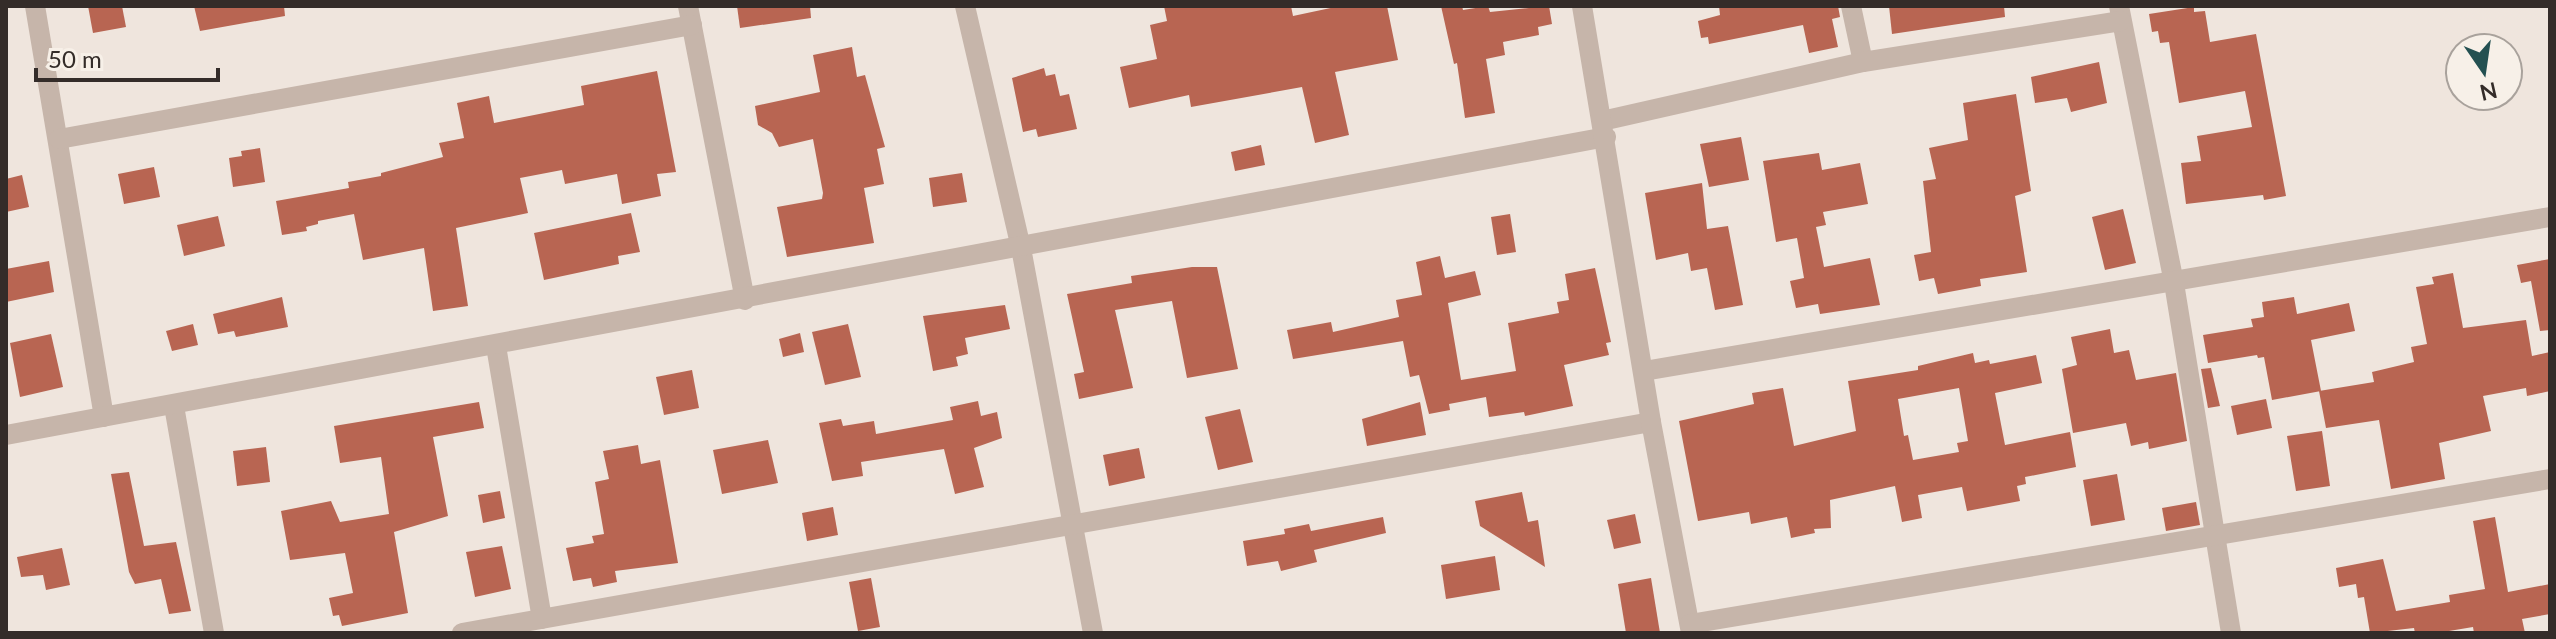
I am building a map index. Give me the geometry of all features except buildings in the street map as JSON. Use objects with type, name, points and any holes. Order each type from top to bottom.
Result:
[{"type":"street","points":[[35,6],[104,417]]},
{"type":"street","points":[[965,6],[1021,248],[1093,633]]},
{"type":"street","points":[[1582,6],[1651,422],[1690,628],[2550,479]]},
{"type":"street","points":[[1851,6],[1863,62]]},
{"type":"street","points":[[6,435],[1021,248],[1604,129],[1863,62],[2120,14],[2174,283],[2231,633]]},
{"type":"street","points":[[59,139],[690,16],[745,300]]},
{"type":"street","points":[[1644,371],[2550,217]]},
{"type":"street","points":[[496,346],[542,619]]},
{"type":"street","points":[[174,406],[214,633]]},
{"type":"street","points":[[462,633],[1651,422]]}]
